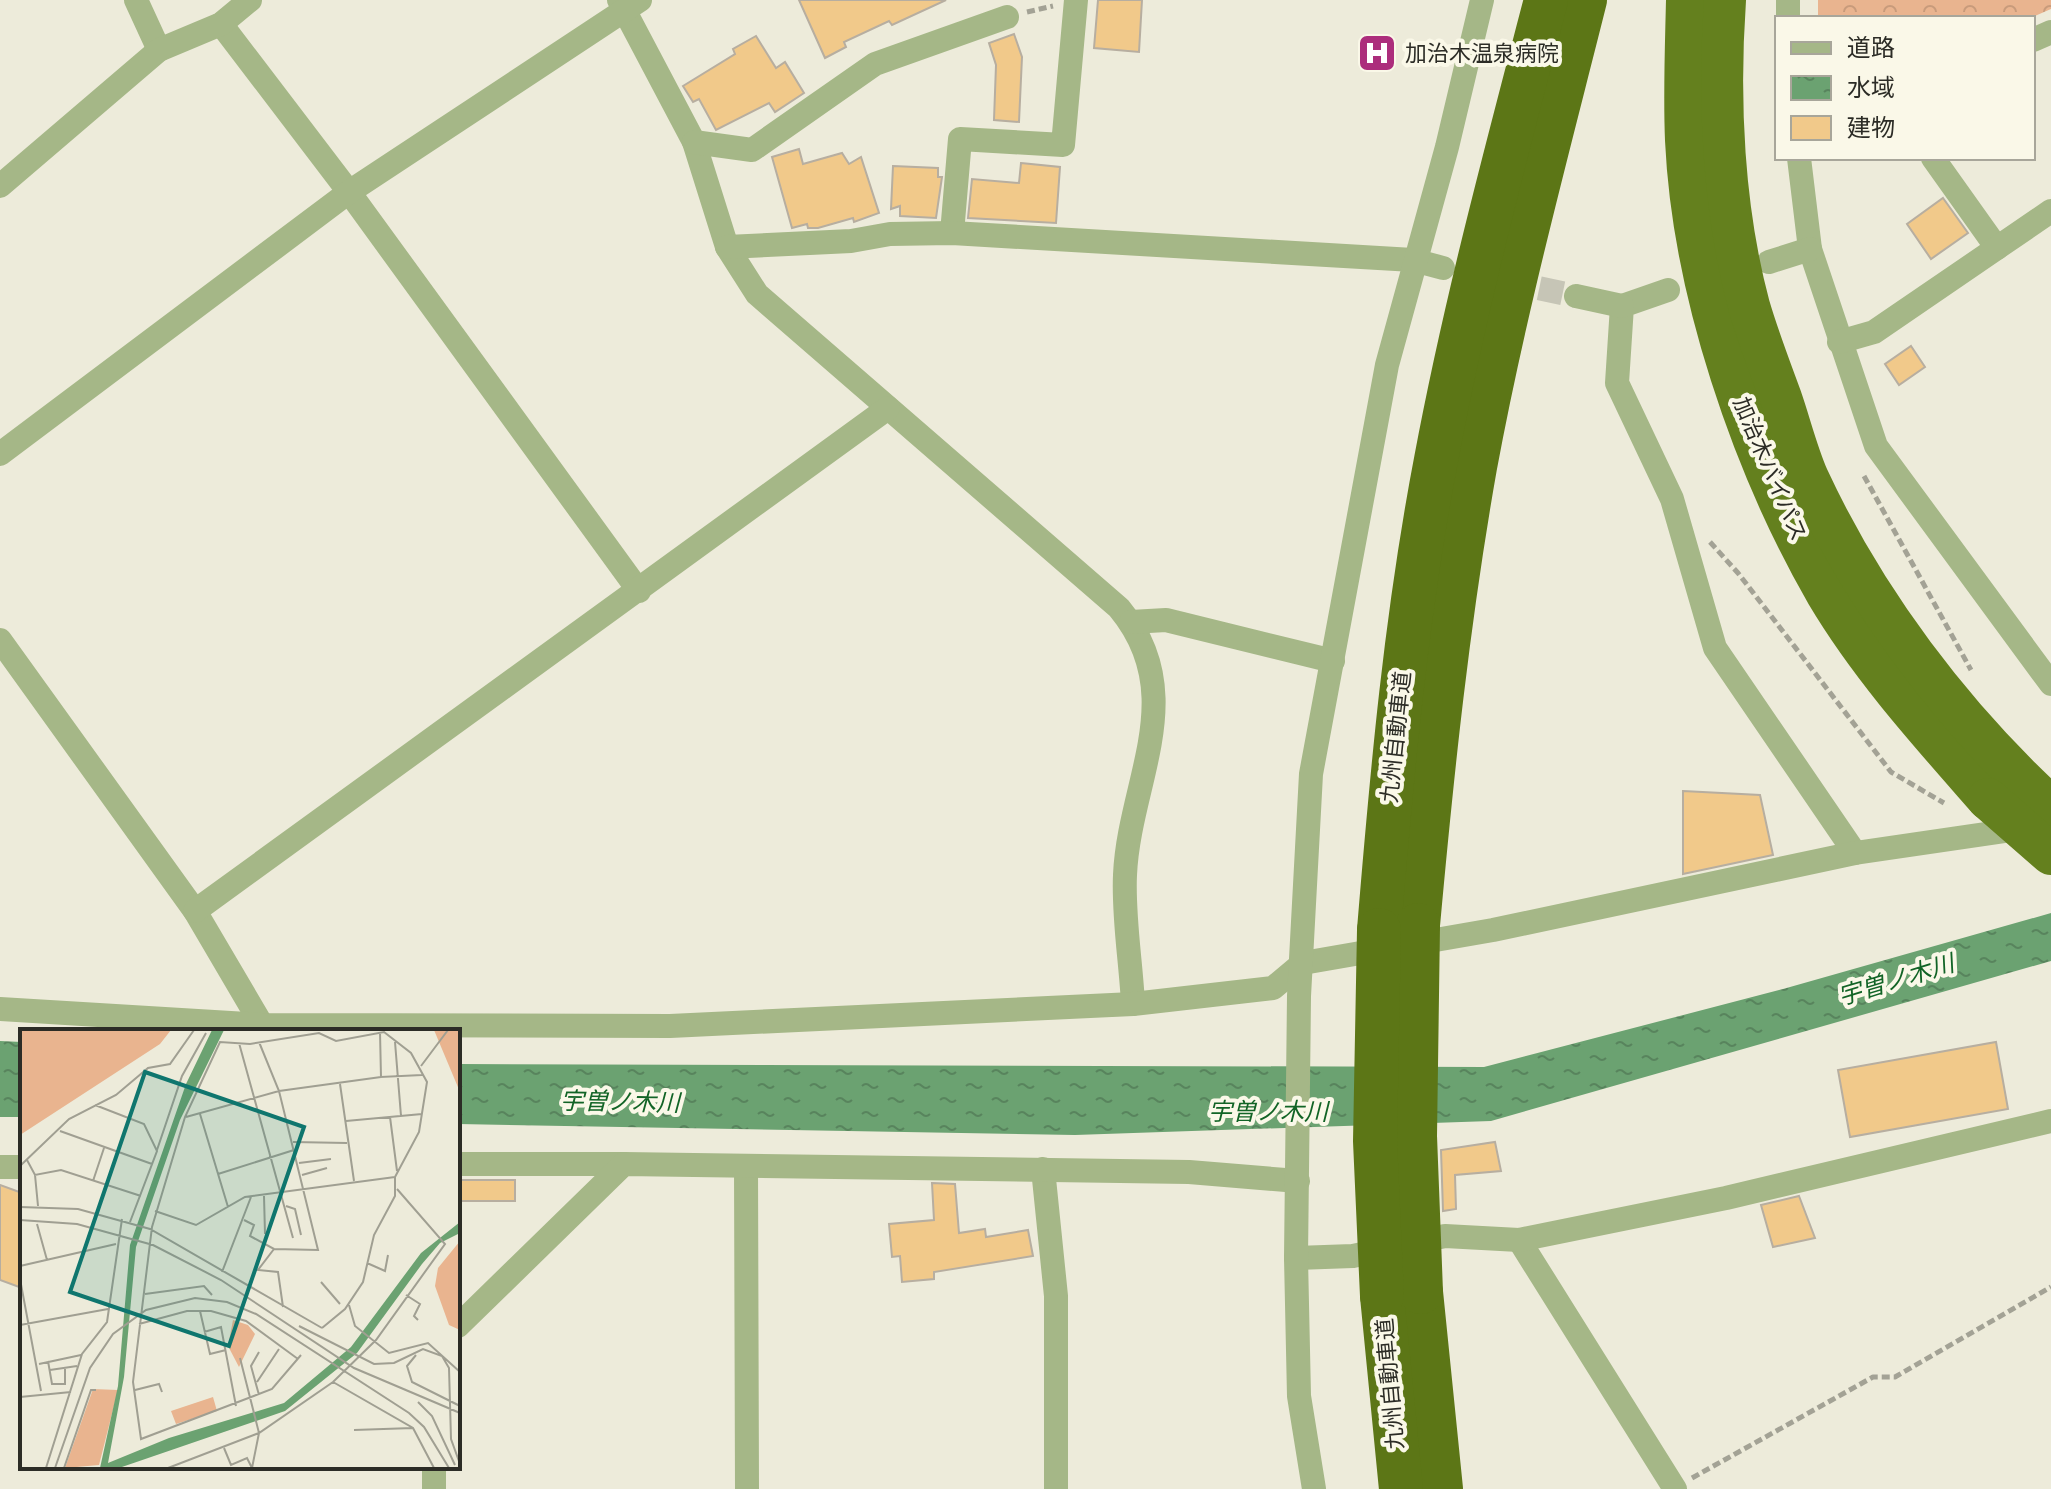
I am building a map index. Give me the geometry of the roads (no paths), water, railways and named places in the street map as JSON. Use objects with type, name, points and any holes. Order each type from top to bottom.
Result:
[{"type":"highway","name":"九州自動車道","points":[[1398,927],[1399,692],[1436,461],[1482,248],[1546,0]]},
{"type":"highway","name":"九州自動車道","points":[[1441,1489],[1375,1141],[1398,927],[1476,466],[1520,257],[1585,0]]},
{"type":"highway","name":"加治木バイパス","points":[[1687,0],[1686,141],[1695,217],[1714,311],[1746,421],[1828,595],[1869,655],[1987,795],[2051,854]]},
{"type":"highway","name":"加治木バイパス","points":[[1725,0],[1721,56],[1731,206],[1749,306],[1808,477],[1871,591],[1944,694],[1987,795]]},
{"type":"highway","name":"加治木バイパス","points":[[1987,795],[2051,807]]},
{"type":"highway","name":"九州自動車道","points":[[1401,1489],[1402,1294]]},
{"type":"street","points":[[136,0],[159,50]]},
{"type":"street","points":[[0,186],[159,50],[221,24],[250,0]]},
{"type":"street","points":[[1314,1489],[1299,1396],[1296,1258],[1299,996],[1311,774],[1387,365],[1413,260],[1447,147],[1482,0]]},
{"type":"street","points":[[952,233],[960,139],[1063,145],[1069,2]]},
{"type":"street","points":[[0,454],[349,192],[628,3],[694,142],[727,247],[757,294],[1119,608],[1131,622],[1153,670],[1152,737],[1125,874],[1133,1004]]},
{"type":"street","points":[[694,142],[752,150],[875,64],[1007,17]]},
{"type":"street","points":[[221,24],[349,192],[639,591]]},
{"type":"street","points":[[1799,160],[1810,249],[1876,446],[2051,684]]},
{"type":"street","points":[[1934,160],[1997,248]]},
{"type":"street","points":[[1839,342],[1874,332],[2051,211]]},
{"type":"street","points":[[727,247],[851,241],[890,234],[952,233],[1413,260],[1443,268]]},
{"type":"street","points":[[1769,262],[1810,249]]},
{"type":"street","points":[[1576,296],[1622,306],[1668,290]]},
{"type":"street","points":[[1622,306],[1617,383],[1672,499],[1715,648],[1855,853]]},
{"type":"street","points":[[195,911],[888,408]]},
{"type":"street","points":[[1131,622],[1166,620],[1333,661]]},
{"type":"street","points":[[0,640],[195,911],[262,1025]]},
{"type":"street","points":[[0,1009],[262,1025],[670,1026],[1133,1004],[1273,988],[1303,963],[1493,930],[1855,853],[2051,824]]},
{"type":"street","points":[[1296,1258],[1353,1256],[1445,1236],[1519,1240],[1726,1198],[2051,1121]]},
{"type":"street","points":[[460,1164],[1298,1174]]},
{"type":"street","points":[[460,1324],[624,1164]]},
{"type":"street","points":[[746,1166],[747,1489]]},
{"type":"street","points":[[1043,1169],[1056,1296],[1056,1489]]},
{"type":"street","points":[[1519,1240],[1674,1488]]},
{"type":"water","name":"宇曽ノ木川","points":[[2051,913],[2051,961],[1491,1121],[1075,1135],[460,1124],[460,1064],[1484,1067],[1783,989]]},
{"type":"water","points":[[0,1041],[20,1042],[20,1117],[0,1117]]},
{"type":"tunnel","points":[[1504,281],[1576,296]]},
{"type":"place","name":"加治木温泉病院","points":[[1377,53]]}]
